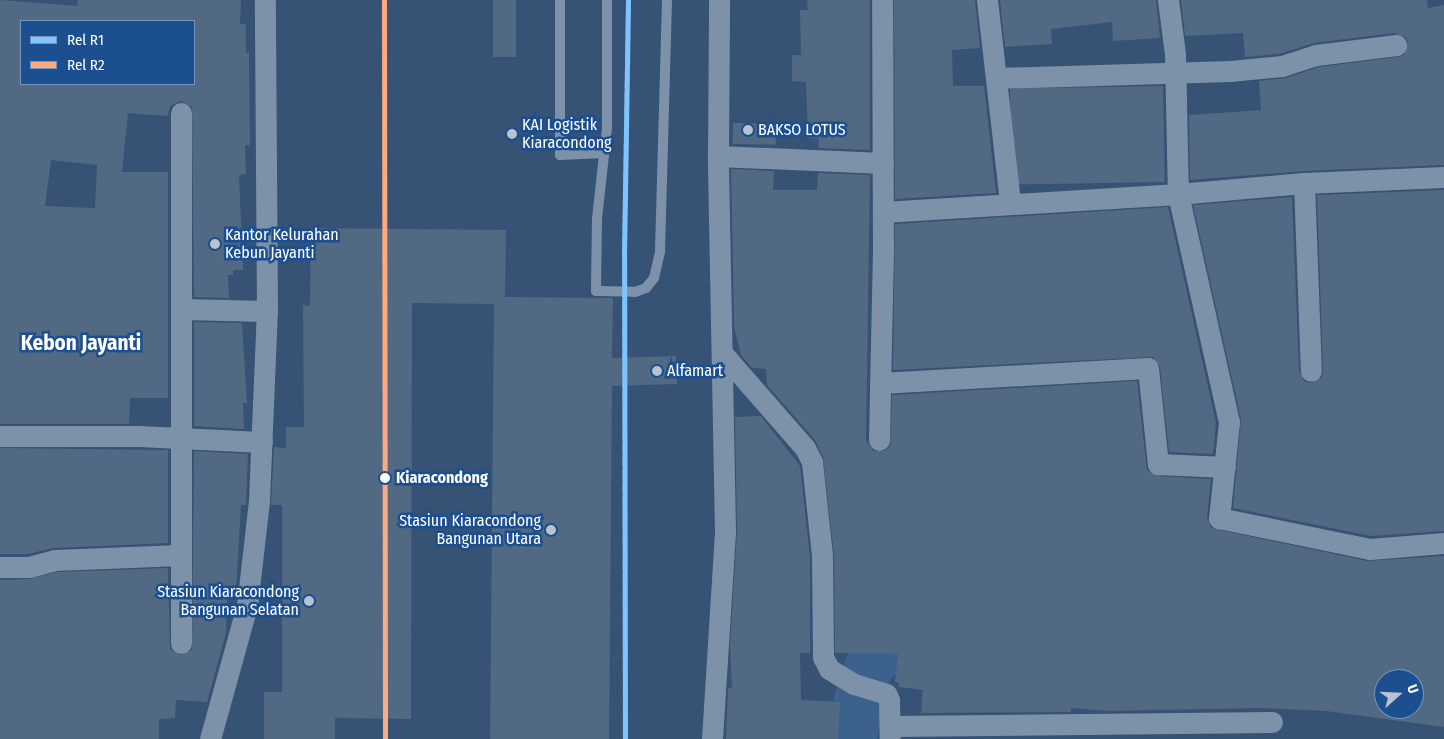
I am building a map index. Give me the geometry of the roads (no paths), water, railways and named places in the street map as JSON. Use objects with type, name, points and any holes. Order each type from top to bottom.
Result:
[{"type":"street","points":[[210,739],[247,606],[262,442],[267,311],[265,0]]},
{"type":"street","points":[[712,739],[725,531],[718,156],[720,0]]},
{"type":"street","points":[[879,440],[883,212],[882,0]]},
{"type":"street","points":[[987,0],[1010,203]]},
{"type":"street","points":[[1168,0],[1176,75],[1178,194],[1229,422],[1219,518],[1370,549],[1444,544]]},
{"type":"street","points":[[996,78],[1176,75],[1269,68],[1294,64],[1316,55],[1396,46]]},
{"type":"street","points":[[181,113],[181,643]]},
{"type":"street","points":[[718,156],[883,163]]},
{"type":"street","points":[[883,212],[1178,194],[1304,183],[1444,177]]},
{"type":"street","points":[[1304,183],[1311,372]]},
{"type":"street","points":[[182,309],[267,311]]},
{"type":"street","points":[[722,353],[805,448],[812,462],[822,556],[824,657],[829,669],[863,686],[881,690],[889,700],[890,733],[1272,722]]},
{"type":"street","points":[[880,383],[1148,368],[1158,464],[1225,467]]},
{"type":"street","points":[[0,436],[180,438],[262,442]]},
{"type":"street","points":[[0,567],[29,567],[55,560],[180,555]]},
{"type":"lane","points":[[560,0],[560,155],[604,153]]},
{"type":"lane","points":[[607,0],[607,128],[596,238],[596,291],[635,292],[646,288],[654,278],[660,250],[667,0]]},
{"type":"waterway","points":[[852,739],[858,700],[869,665],[884,649],[944,651]]},
{"type":"railway","points":[[625,739],[624,257],[628,0]]},
{"type":"rail line","name":"R2","points":[[384,0],[385,739]]},
{"type":"rail line","name":"R1","points":[[625,739],[624,257],[628,0]]},
{"type":"place","name":"BAKSO LOTUS","points":[[748,130]]},
{"type":"place","name":"KAI Logistik Kiaracondong","points":[[512,134]]},
{"type":"place","name":"Kantor Kelurahan Kebun Jayanti","points":[[215,244]]},
{"type":"place","name":"Alfamart","points":[[657,371]]},
{"type":"place","name":"Kiaracondong","points":[[385,478]]},
{"type":"place","name":"Stasiun Kiaracondong Bangunan Utara","points":[[551,530]]},
{"type":"place","name":"Stasiun Kiaracondong Bangunan Selatan","points":[[309,601]]},
{"type":"district","name":"Kebon Jayanti","points":[[81,343]]}]
